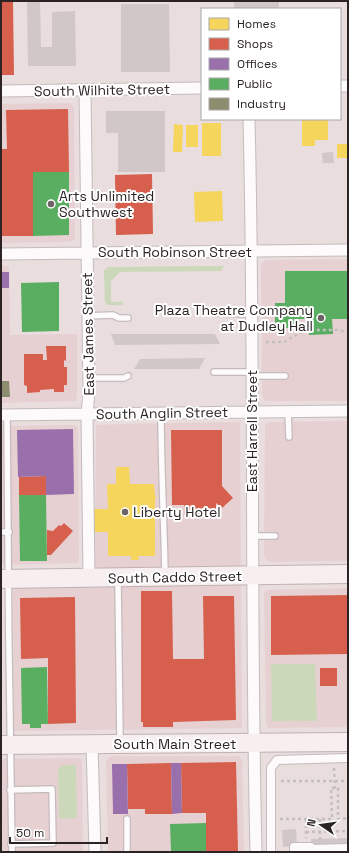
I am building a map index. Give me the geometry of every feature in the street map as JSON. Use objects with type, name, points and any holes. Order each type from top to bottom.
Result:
[{"type":"main road","name":"South Caddo Street","points":[[5,579],[348,574]]},
{"type":"main road","name":"South Main Street","points":[[5,745],[348,742]]},
{"type":"street","name":"South Wilhite Street","points":[[1,91],[201,88]]},
{"type":"street","name":"East James Street","points":[[85,90],[89,578]]},
{"type":"street","name":"East Harrell Street","points":[[249,120],[252,374],[253,743],[256,852]]},
{"type":"street","name":"South Robinson Street","points":[[1,254],[348,250]]},
{"type":"street","name":"South Anglin Street","points":[[4,415],[348,411]]},
{"type":"street","points":[[92,744],[96,852]]},
{"type":"street","points":[[271,852],[271,768],[275,762],[277,760],[348,758]]},
{"type":"street","points":[[294,852],[294,847],[312,847],[312,849],[348,848]]},
{"type":"lane","points":[[216,314],[251,314]]},
{"type":"lane","points":[[87,316],[113,315],[119,318],[128,318]]},
{"type":"lane","points":[[214,372],[285,376]]},
{"type":"lane","points":[[88,378],[124,378],[128,376]]},
{"type":"lane","points":[[288,411],[289,437]]},
{"type":"lane","points":[[161,412],[165,577]]},
{"type":"lane","points":[[4,415],[8,532],[5,579],[8,596],[5,745],[10,790],[12,852]]},
{"type":"lane","points":[[1,532],[8,532]]},
{"type":"lane","points":[[252,536],[275,536]]},
{"type":"lane","points":[[118,577],[120,744]]},
{"type":"lane","points":[[10,790],[52,789],[53,843],[11,844]]},
{"type":"lane","points":[[127,819],[127,852]]},
{"type":"path","points":[[321,324],[321,330]]},
{"type":"path","points":[[266,342],[284,342],[304,330],[337,330],[348,332]]},
{"type":"path","points":[[332,816],[331,788],[334,788],[334,761]]},
{"type":"path","points":[[275,781],[348,781]]},
{"type":"path","points":[[334,788],[338,788],[338,816]]},
{"type":"path","points":[[275,820],[332,819],[332,816],[338,816],[338,819],[348,818]]},
{"type":"path","points":[[306,819],[306,842]]},
{"type":"path","points":[[320,819],[320,849]]},
{"type":"path","points":[[306,832],[348,831]]},
{"type":"shaded area","points":[[70,103],[74,107],[75,239],[73,241],[63,242],[1,243],[1,104]]},
{"type":"shaded area","points":[[348,259],[348,401],[265,401],[262,395],[262,263],[266,260]]},
{"type":"shaded area","points":[[1,266],[9,266],[10,335],[77,334],[76,401],[1,403]]},
{"type":"shaded area","points":[[348,421],[348,561],[270,562],[266,559],[264,554],[265,425],[269,422]]},
{"type":"shaded area","points":[[240,422],[242,728],[14,731],[13,586],[164,585],[163,423]]},
{"type":"shaded area","points":[[159,423],[161,568],[95,569],[96,425]]},
{"type":"shaded area","points":[[74,425],[78,427],[78,563],[1,565],[1,426]]},
{"type":"shaded area","points":[[348,588],[348,727],[268,728],[266,721],[264,592],[267,590]]},
{"type":"shaded area","points":[[112,756],[239,756],[242,760],[244,852],[108,852],[106,761]]},
{"type":"shaded area","points":[[80,758],[82,762],[83,852],[1,852],[1,759]]},
{"type":"green space","points":[[224,266],[221,271],[120,272],[111,281],[111,302],[123,302],[122,305],[108,305],[105,302],[104,271],[108,267]]},
{"type":"green space","points":[[271,664],[315,664],[317,721],[272,721]]},
{"type":"green space","points":[[63,765],[76,765],[77,818],[59,819],[58,769]]},
{"type":"building: Homes","points":[[302,120],[328,120],[328,140],[315,140],[315,146],[302,146]]},
{"type":"building: Homes","points":[[202,123],[221,123],[221,156],[202,156]]},
{"type":"building: Homes","points":[[174,124],[183,125],[182,152],[173,152]]},
{"type":"building: Homes","points":[[186,125],[198,125],[198,147],[186,147]]},
{"type":"building: Homes","points":[[337,144],[348,144],[348,158],[337,158]]},
{"type":"building: Homes","points":[[222,191],[223,221],[195,222],[194,192]]},
{"type":"building: Homes","name":"Liberty Hotel","points":[[116,467],[129,467],[130,484],[154,484],[156,496],[155,510],[157,510],[157,514],[155,515],[155,556],[138,556],[139,560],[131,560],[131,556],[108,556],[108,532],[93,532],[93,509],[108,509],[107,484],[116,484]]},
{"type":"building: Shops","points":[[1,1],[13,1],[14,75],[1,75]]},
{"type":"building: Shops","points":[[68,109],[69,172],[33,172],[33,236],[1,236],[1,149],[7,149],[6,110]]},
{"type":"building: Shops","points":[[152,174],[153,234],[116,235],[115,175]]},
{"type":"building: Shops","points":[[46,346],[66,346],[66,361],[64,360],[64,367],[67,367],[67,385],[64,385],[64,392],[54,392],[54,389],[27,393],[27,386],[24,385],[24,354],[43,354],[43,360],[47,360]]},
{"type":"building: Shops","points":[[171,430],[222,430],[222,486],[233,498],[222,508],[216,503],[216,515],[184,515],[184,505],[172,505]]},
{"type":"building: Shops","points":[[46,476],[46,495],[19,495],[19,477]]},
{"type":"building: Shops","points":[[64,523],[73,531],[51,555],[47,555],[47,530],[53,531],[59,525],[61,526]]},
{"type":"building: Shops","points":[[141,591],[172,591],[173,659],[204,659],[203,596],[234,596],[236,720],[173,722],[173,727],[143,727],[143,722],[141,722]]},
{"type":"building: Shops","points":[[348,595],[348,654],[271,655],[271,596]]},
{"type":"building: Shops","points":[[75,597],[76,723],[48,724],[48,658],[21,659],[20,598]]},
{"type":"building: Shops","points":[[320,668],[337,668],[337,686],[320,686]]},
{"type":"building: Shops","points":[[236,762],[238,852],[206,852],[206,813],[182,813],[181,763]]},
{"type":"building: Shops","points":[[171,763],[172,814],[145,814],[145,809],[128,809],[127,764]]},
{"type":"building: Offices","points":[[1,272],[9,272],[9,288],[1,288]]},
{"type":"building: Offices","points":[[73,429],[74,494],[46,495],[46,476],[18,477],[17,430]]},
{"type":"building: Offices","points":[[171,763],[181,763],[182,813],[172,814]]},
{"type":"building: Offices","points":[[112,764],[127,764],[128,814],[113,814]]},
{"type":"building: Public","name":"Arts Unlimited Southwest","points":[[33,172],[69,172],[69,235],[33,236]]},
{"type":"building: Public","points":[[285,271],[348,271],[348,319],[332,319],[333,334],[309,335],[309,319],[294,319],[294,328],[275,328],[275,303],[285,303]]},
{"type":"building: Public","points":[[59,282],[59,331],[22,332],[21,283]]},
{"type":"building: Public","points":[[19,495],[46,495],[47,561],[20,561]]},
{"type":"building: Public","points":[[47,667],[48,724],[41,724],[41,728],[30,728],[30,724],[22,724],[21,668]]},
{"type":"building: Public","points":[[206,823],[206,852],[171,852],[170,824]]},
{"type":"building: Industry","points":[[2,381],[9,381],[10,397],[2,397]]},
{"type":"building: Other","points":[[27,1],[40,1],[41,47],[52,47],[52,12],[75,11],[76,66],[28,66]]},
{"type":"building: Other","points":[[234,1],[279,1],[279,8],[234,8]]},
{"type":"building: Other","points":[[121,4],[169,4],[170,72],[121,72]]},
{"type":"building: Other","points":[[106,111],[165,111],[165,172],[118,172],[118,133],[106,133]]},
{"type":"building: Other","points":[[333,152],[334,163],[323,163],[322,153]]},
{"type":"building: Other","points":[[111,334],[215,334],[220,344],[115,345]]},
{"type":"building: Other","points":[[205,358],[199,369],[134,369],[140,359]]},
{"type":"building: Other","points":[[296,829],[297,846],[283,847],[282,830]]},
{"type":"building: Other","points":[[348,838],[348,848],[312,849],[311,839]]},
{"type":"place","name":"Arts Unlimited Southwest","points":[[51,204]]},
{"type":"place","name":"Plaza Theatre Company at Dudley Hall","points":[[321,318]]},
{"type":"place","name":"Liberty Hotel","points":[[125,512]]}]
